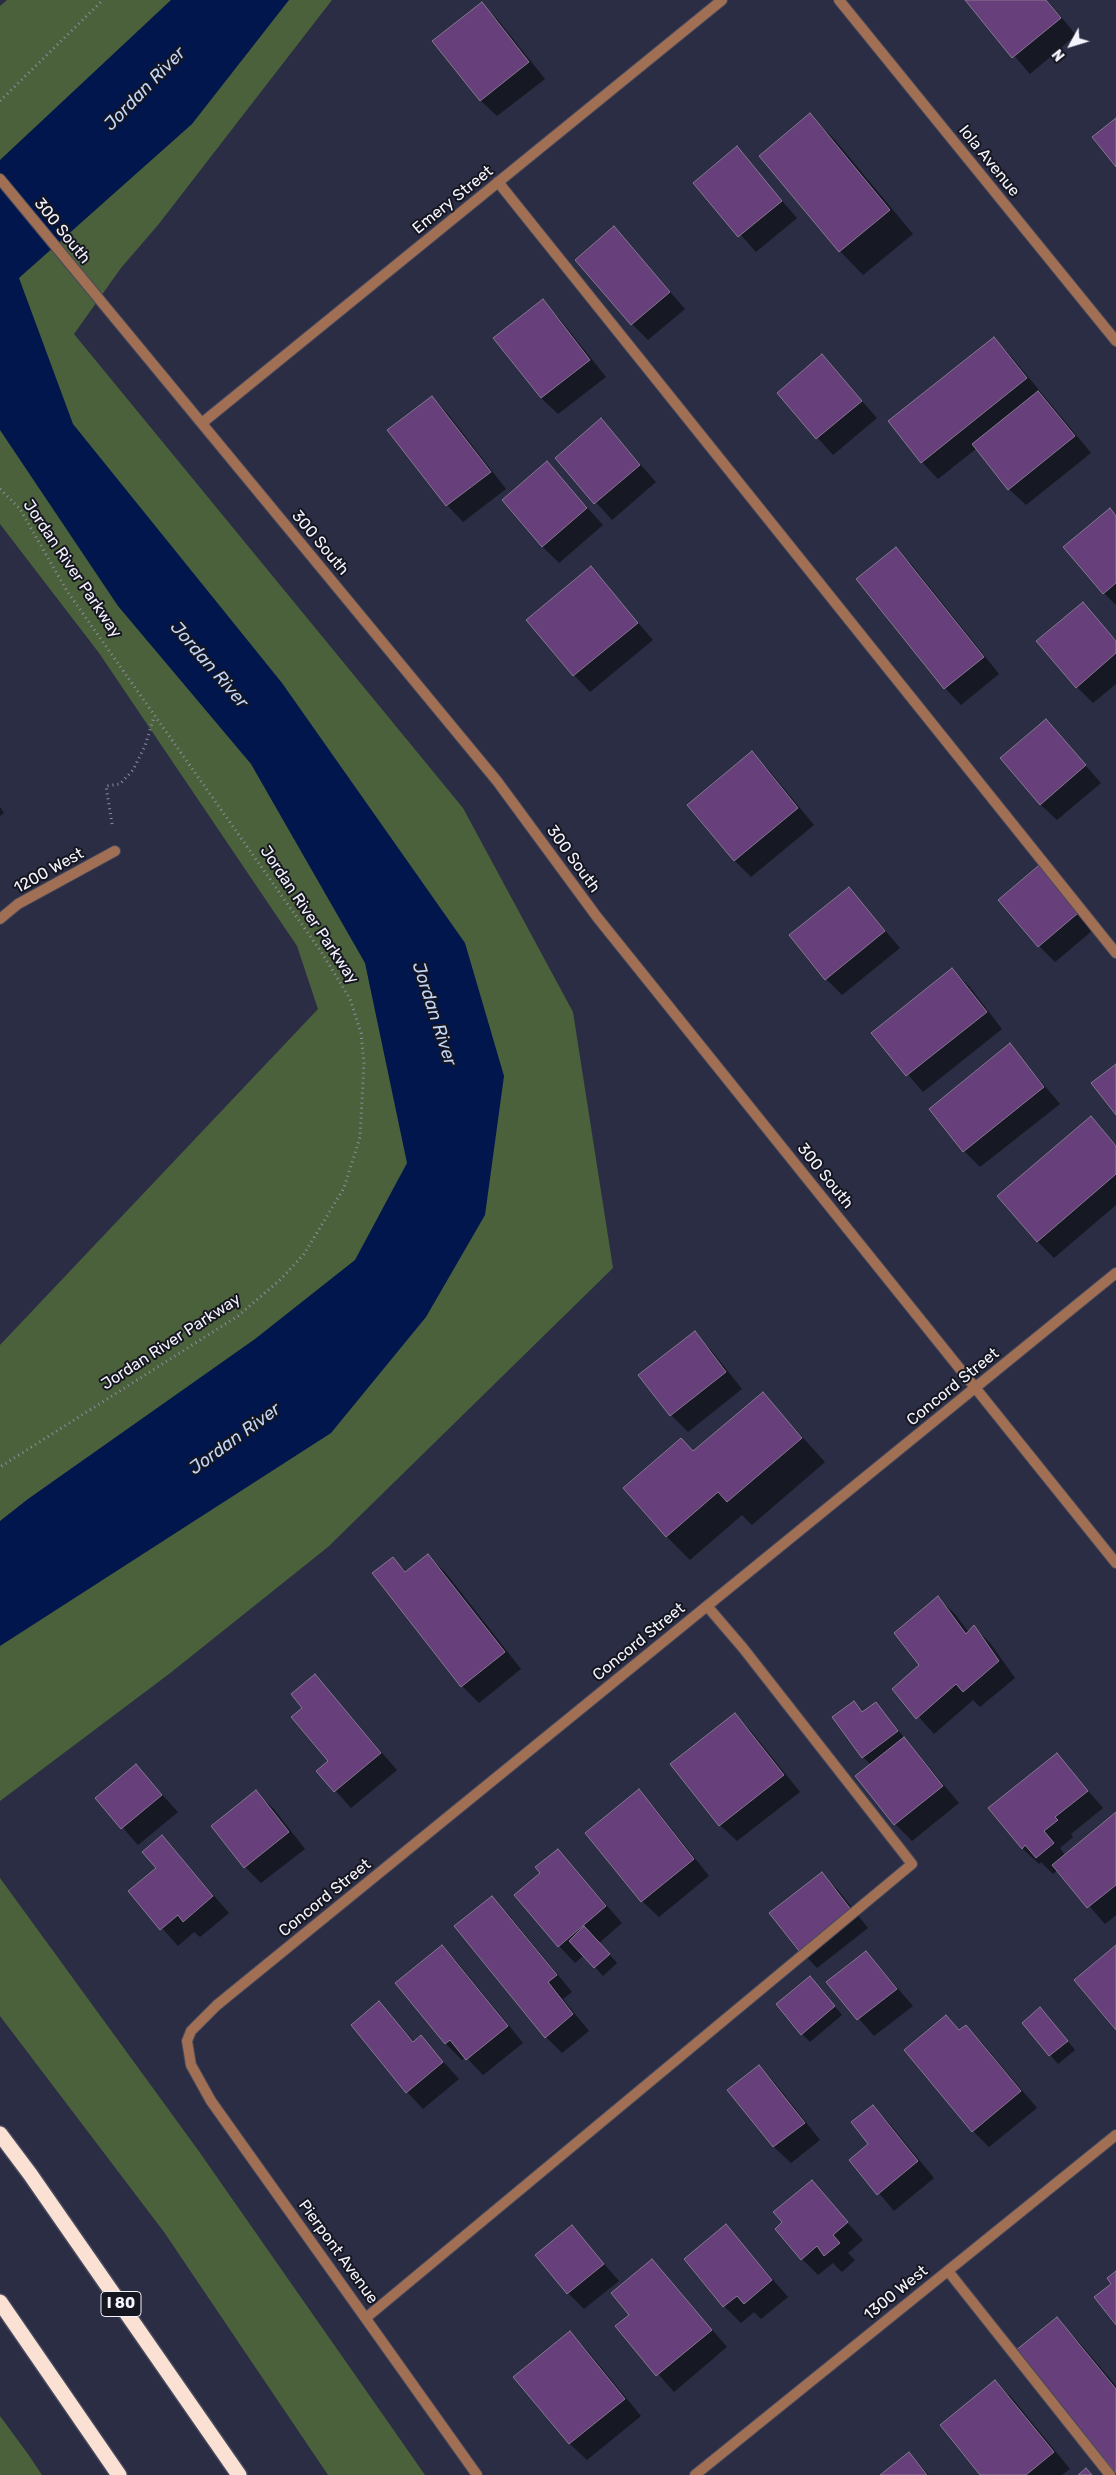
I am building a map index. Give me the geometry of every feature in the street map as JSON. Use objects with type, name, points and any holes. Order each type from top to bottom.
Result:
[{"type":"highway","name":"I 80","points":[[0,2134],[30,2174],[239,2475]]},
{"type":"highway","points":[[0,2302],[119,2475]]},
{"type":"street","name":"Emery Street","points":[[202,423],[722,0]]},
{"type":"street","name":"Iola Avenue","points":[[839,0],[1116,340]]},
{"type":"street","name":"300 South","points":[[0,179],[497,781],[597,917],[1116,1563]]},
{"type":"street","points":[[498,182],[1116,953]]},
{"type":"street","name":"1200 West","points":[[0,919],[18,904],[115,851]]},
{"type":"street","name":"Concord Street","points":[[188,2041],[191,2031],[199,2021],[217,2006],[1116,1273]]},
{"type":"street","points":[[367,2317],[912,1864],[743,1648],[707,1606]]},
{"type":"street","name":"Pierpont Avenue","points":[[188,2041],[191,2065],[211,2101],[367,2317],[477,2475]]},
{"type":"street","name":"1300 West","points":[[696,2475],[1116,2135]]},
{"type":"street","points":[[948,2271],[1110,2475]]},
{"type":"path","points":[[0,101],[103,0]]},
{"type":"path","name":"Jordan River Parkway","points":[[0,489],[20,510],[67,591],[120,662],[154,716],[292,908],[350,999],[361,1033],[364,1063],[360,1137],[344,1188],[304,1254],[281,1279],[238,1316],[0,1467]]},
{"type":"path","points":[[108,794],[106,786],[120,784],[132,770],[146,746],[154,716]]},
{"type":"green space","points":[[7,0],[332,0],[158,225],[121,268],[74,334],[463,808],[573,1012],[613,1268],[328,1547],[169,1674],[0,1801],[0,1345],[318,1009],[297,946],[99,653],[0,524],[0,6]]},
{"type":"green space","points":[[0,1878],[198,2150],[425,2475],[328,2475],[164,2232],[0,2016]]},
{"type":"green space","points":[[0,2416],[28,2454],[42,2475],[0,2475]]},
{"type":"water","name":"Jordan River","points":[[171,0],[289,0],[192,124],[19,278],[73,424],[282,683],[465,943],[504,1076],[485,1215],[426,1317],[331,1433],[0,1646],[0,1521],[28,1499],[255,1339],[355,1260],[407,1163],[365,963],[251,764],[118,606],[0,430],[0,160]]},
{"type":"building","points":[[965,0],[1046,0],[1061,18],[1012,58]]},
{"type":"building","points":[[482,2],[529,62],[480,101],[432,41]]},
{"type":"building","points":[[810,113],[890,210],[839,252],[759,156]]},
{"type":"building","points":[[1116,118],[1116,167],[1092,137]]},
{"type":"building","points":[[737,146],[782,201],[738,237],[693,183]]},
{"type":"building","points":[[614,226],[670,292],[631,325],[575,260]]},
{"type":"building","points":[[543,299],[590,360],[541,398],[493,338]]},
{"type":"building","points":[[994,337],[1027,378],[921,463],[888,421]]},
{"type":"building","points":[[822,354],[862,401],[816,439],[777,393]]},
{"type":"building","points":[[1038,391],[1075,436],[1008,490],[972,444]]},
{"type":"building","points":[[432,396],[491,472],[446,506],[387,430]]},
{"type":"building","points":[[601,418],[640,465],[594,504],[555,458]]},
{"type":"building","points":[[547,461],[587,508],[542,547],[502,500]]},
{"type":"building","points":[[1110,508],[1116,516],[1116,583],[1103,594],[1063,547]]},
{"type":"building","points":[[896,547],[984,657],[944,689],[856,579]]},
{"type":"building","points":[[591,566],[638,623],[573,676],[526,620]]},
{"type":"building","points":[[1083,602],[1116,641],[1116,653],[1076,688],[1036,641]]},
{"type":"building","points":[[1046,719],[1086,765],[1040,805],[1000,758]]},
{"type":"building","points":[[752,751],[798,808],[734,861],[687,805]]},
{"type":"building","points":[[1044,861],[1084,908],[1038,947],[998,900]]},
{"type":"building","points":[[849,887],[885,931],[825,980],[789,935]]},
{"type":"building","points":[[952,968],[987,1012],[906,1076],[871,1033]]},
{"type":"building","points":[[1010,1043],[1044,1087],[963,1152],[929,1109]]},
{"type":"building","points":[[1116,1064],[1116,1115],[1091,1083]]},
{"type":"building","points":[[1091,1116],[1116,1146],[1116,1174],[1037,1242],[997,1196]]},
{"type":"building","points":[[695,1331],[726,1372],[670,1416],[638,1375]]},
{"type":"building","points":[[763,1392],[802,1438],[727,1502],[718,1492],[666,1537],[623,1488],[681,1438],[693,1451]]},
{"type":"building","points":[[428,1554],[505,1652],[461,1687],[372,1573],[393,1557],[405,1572]]},
{"type":"building","points":[[938,1596],[966,1634],[974,1625],[999,1661],[963,1692],[956,1684],[916,1719],[892,1689],[919,1665],[894,1633]]},
{"type":"building","points":[[315,1674],[381,1753],[334,1792],[316,1771],[328,1761],[291,1717],[302,1708],[291,1694]]},
{"type":"building","points":[[854,1701],[862,1712],[876,1702],[898,1731],[862,1758],[832,1717]]},
{"type":"building","points":[[735,1713],[784,1775],[719,1826],[670,1764]]},
{"type":"building","points":[[904,1737],[943,1786],[894,1825],[855,1776]]},
{"type":"building","points":[[1057,1753],[1088,1791],[1055,1817],[1058,1820],[1044,1831],[1054,1843],[1036,1858],[1025,1845],[1022,1849],[988,1808]]},
{"type":"building","points":[[136,1764],[162,1795],[121,1829],[95,1798]]},
{"type":"building","points":[[639,1789],[694,1859],[641,1902],[585,1833]]},
{"type":"building","points":[[256,1790],[289,1832],[244,1868],[211,1826]]},
{"type":"building","points":[[1116,1812],[1116,1885],[1087,1908],[1052,1865]]},
{"type":"building","points":[[162,1835],[213,1896],[183,1922],[178,1915],[160,1930],[128,1891],[156,1868],[142,1852]]},
{"type":"building","points":[[558,1849],[606,1906],[558,1947],[514,1895],[540,1873],[535,1867]]},
{"type":"building","points":[[822,1872],[852,1911],[800,1952],[769,1913]]},
{"type":"building","points":[[492,1896],[557,1975],[548,1982],[573,2014],[545,2038],[454,1926]]},
{"type":"building","points":[[584,1926],[610,1954],[594,1968],[569,1941]]},
{"type":"building","points":[[442,1945],[508,2026],[466,2060],[450,2040],[445,2044],[395,1983]]},
{"type":"building","points":[[1116,1945],[1116,2030],[1074,1980]]},
{"type":"building","points":[[866,1951],[897,1989],[857,2020],[826,1982]]},
{"type":"building","points":[[810,1976],[835,2006],[801,2035],[776,2004]]},
{"type":"building","points":[[379,2001],[413,2042],[421,2035],[443,2062],[406,2093],[351,2025]]},
{"type":"building","points":[[1040,2007],[1068,2041],[1049,2056],[1022,2023]]},
{"type":"building","points":[[946,2015],[959,2030],[966,2025],[1021,2091],[972,2132],[904,2050]]},
{"type":"building","points":[[759,2065],[805,2123],[773,2147],[727,2090]]},
{"type":"building","points":[[873,2105],[918,2161],[877,2195],[849,2160],[868,2144],[851,2122]]},
{"type":"building","points":[[812,2180],[848,2222],[833,2235],[840,2243],[824,2256],[817,2246],[801,2260],[775,2229],[782,2222],[773,2212]]},
{"type":"building","points":[[726,2224],[772,2280],[744,2304],[737,2296],[723,2307],[684,2259]]},
{"type":"building","points":[[572,2225],[604,2264],[567,2294],[535,2255]]},
{"type":"building","points":[[652,2259],[712,2330],[656,2376],[615,2326],[629,2315],[611,2293]]},
{"type":"building","points":[[1116,2271],[1116,2325],[1094,2297],[1111,2284],[1107,2278]]},
{"type":"building","points":[[1057,2317],[1116,2389],[1116,2473],[1015,2351]]},
{"type":"building","points":[[570,2331],[625,2399],[569,2444],[513,2377]]},
{"type":"building","points":[[995,2380],[1054,2452],[1026,2475],[980,2475],[940,2425]]},
{"type":"building","points":[[909,2452],[927,2475],[880,2475]]},
{"type":"building","points":[[1086,2468],[1092,2475],[1078,2475]]}]
